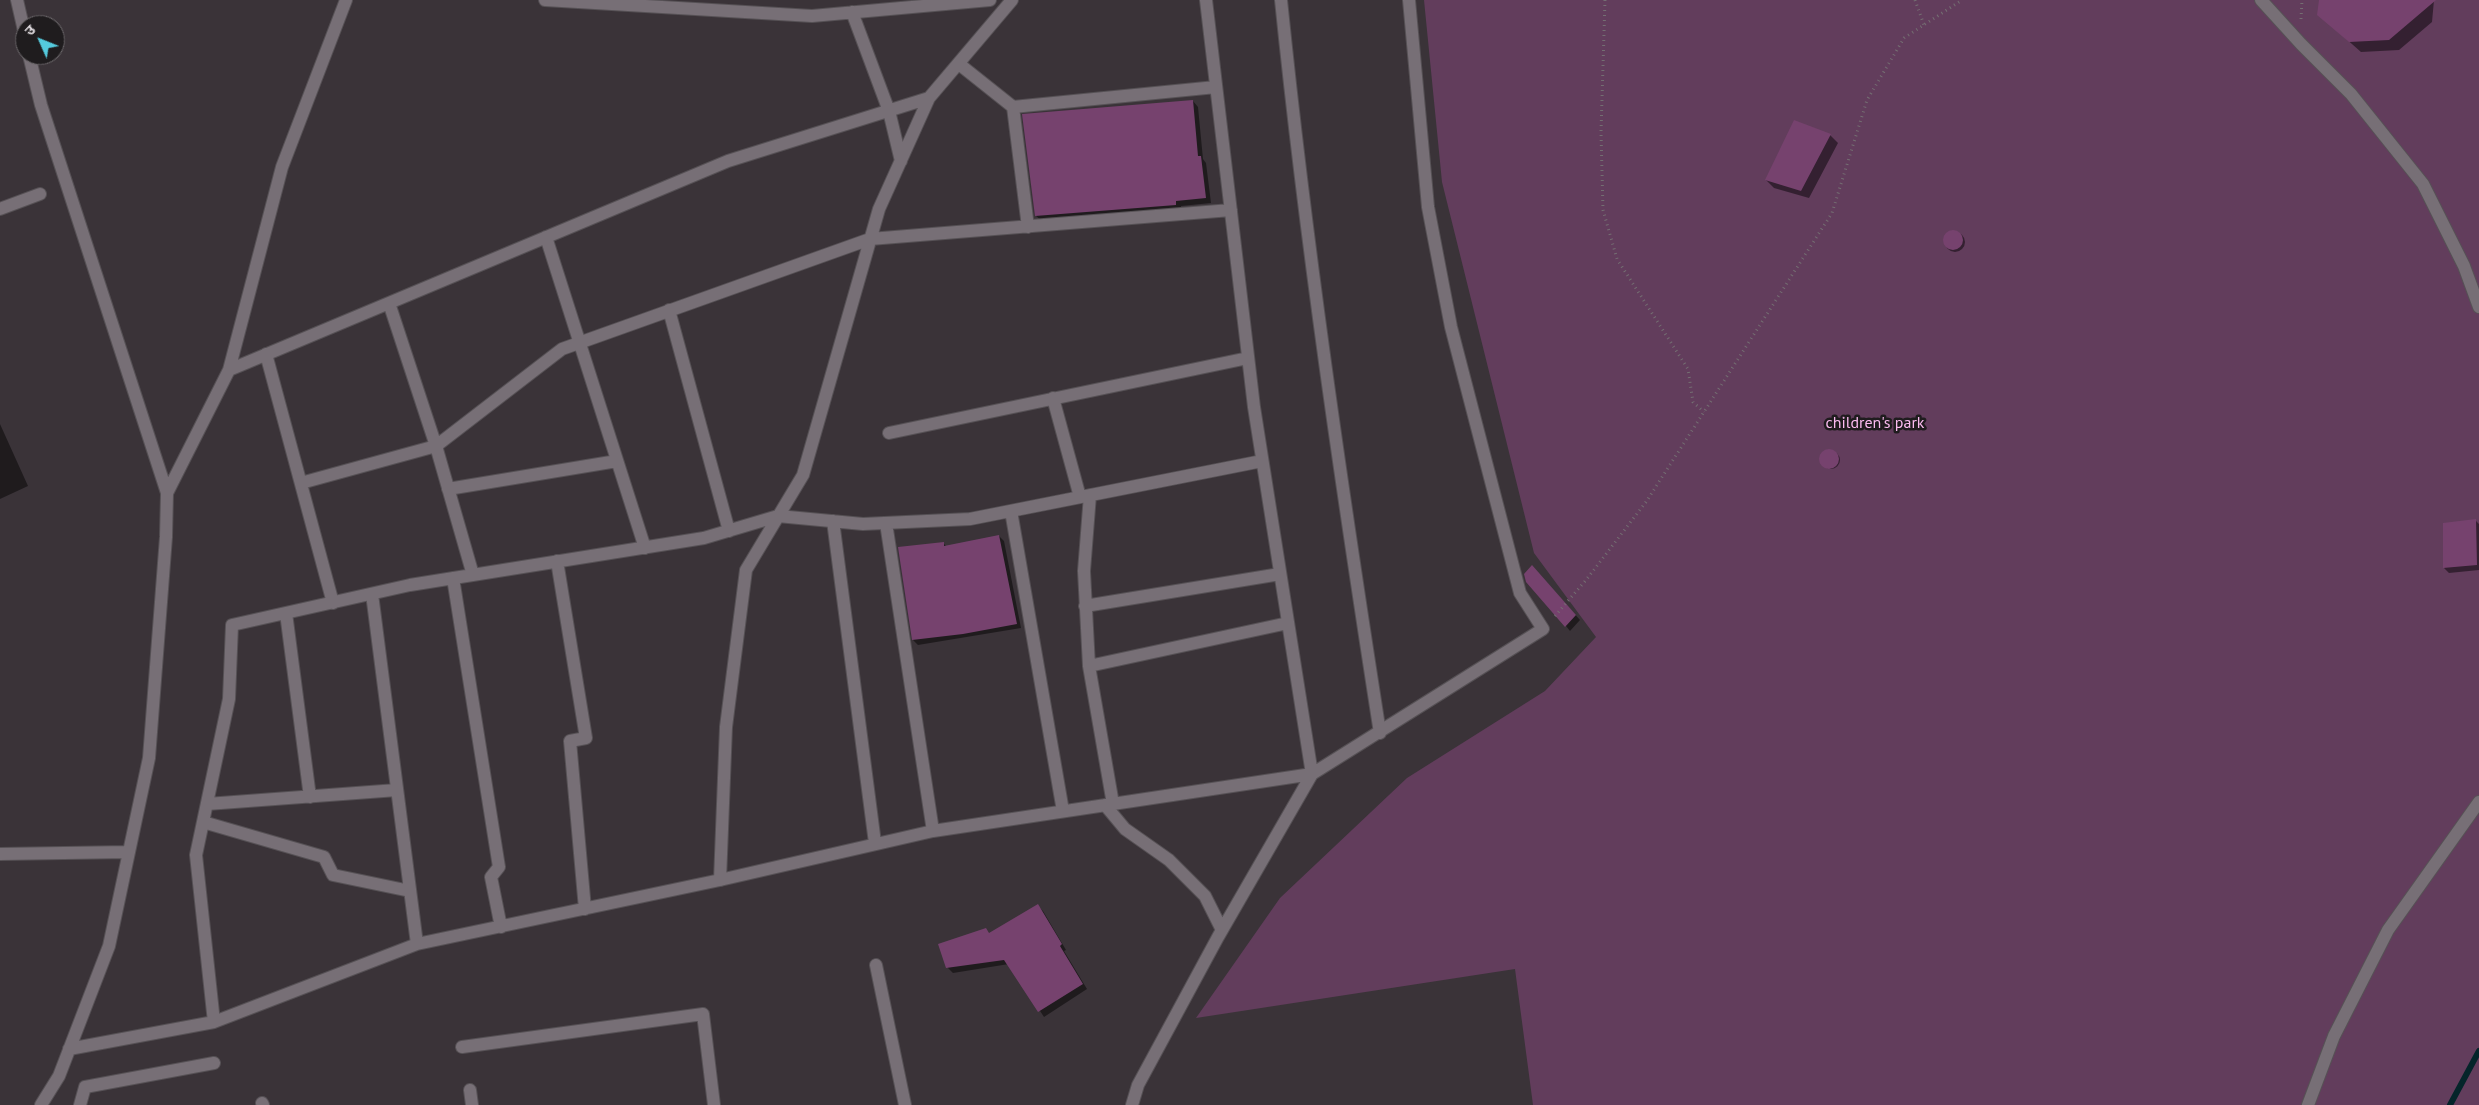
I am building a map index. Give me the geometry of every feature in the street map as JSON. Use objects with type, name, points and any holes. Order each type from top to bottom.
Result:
[{"type":"street","points":[[17,0],[20,15]]},
{"type":"street","points":[[167,493],[229,370],[282,167],[346,0]]},
{"type":"street","points":[[545,0],[812,16],[990,0]]},
{"type":"street","points":[[720,880],[726,727],[746,570],[803,475],[879,209],[929,98],[1012,0]]},
{"type":"street","points":[[1132,1105],[1138,1085],[1222,930],[1312,774],[1262,460],[1248,358],[1206,0]]},
{"type":"street","points":[[1281,0],[1293,116],[1334,432],[1380,733]]},
{"type":"street","points":[[69,1049],[214,1022],[417,944],[720,880],[933,831],[1312,774],[1543,629],[1520,593],[1452,327],[1428,207],[1409,0]]},
{"type":"street","points":[[2261,0],[2301,44],[2351,94],[2423,184],[2464,266],[2479,307]]},
{"type":"street","points":[[852,12],[889,111],[901,161]]},
{"type":"street","points":[[959,64],[1014,107],[1216,87]]},
{"type":"street","points":[[32,65],[41,104],[167,493],[166,537],[149,758],[109,946],[59,1076],[40,1105]]},
{"type":"street","points":[[229,370],[728,161],[929,98]]},
{"type":"street","points":[[1014,107],[1028,227]]},
{"type":"street","points":[[0,209],[40,194]]},
{"type":"street","points":[[302,483],[436,446],[562,349],[870,239],[1231,210]]},
{"type":"street","points":[[546,238],[645,548]]},
{"type":"street","points":[[389,303],[436,446],[473,575]]},
{"type":"street","points":[[669,310],[729,531]]},
{"type":"street","points":[[266,354],[333,603]]},
{"type":"street","points":[[889,433],[1248,358]]},
{"type":"street","points":[[1053,398],[1085,496],[1084,571],[1089,666],[1109,805],[1126,829],[1169,860],[1205,896],[1222,930]]},
{"type":"street","points":[[214,1022],[196,855],[229,699],[232,626],[372,594],[453,578],[704,538],[778,516],[863,524],[970,519],[1262,460]]},
{"type":"street","points":[[448,489],[617,461]]},
{"type":"street","points":[[1011,511],[1063,811]]},
{"type":"street","points":[[833,521],[875,843]]},
{"type":"street","points":[[886,523],[933,831]]},
{"type":"street","points":[[557,562],[586,738],[570,741],[585,909]]},
{"type":"street","points":[[1085,606],[1280,574]]},
{"type":"street","points":[[453,578],[499,867],[491,878],[501,927]]},
{"type":"street","points":[[372,594],[417,944]]},
{"type":"street","points":[[286,613],[310,796]]},
{"type":"street","points":[[1089,666],[1288,622]]},
{"type":"street","points":[[207,804],[397,790]]},
{"type":"street","points":[[2308,1105],[2334,1036],[2388,930],[2479,802]]},
{"type":"street","points":[[203,822],[324,857],[333,875],[410,891]]},
{"type":"street","points":[[0,854],[128,852]]},
{"type":"street","points":[[876,965],[905,1105]]},
{"type":"street","points":[[462,1047],[702,1014],[714,1105]]},
{"type":"street","points":[[80,1105],[86,1087],[214,1064]]},
{"type":"street","points":[[470,1090],[472,1105]]},
{"type":"path","points":[[1605,0],[1600,132],[1603,210],[1617,259],[1688,369],[1693,402],[1704,412]]},
{"type":"path","points":[[1914,0],[1924,25]]},
{"type":"path","points":[[1543,629],[1586,580],[1646,502],[1832,213],[1867,100],[1904,38],[1962,0]]},
{"type":"green space","name":"children's park","points":[[1424,0],[2479,0],[2479,1105],[1533,1105],[1515,969],[1196,1018],[1280,898],[1407,778],[1545,691],[1596,637],[1534,553],[1442,182]]},
{"type":"building","points":[[2319,0],[2436,0],[2389,40],[2349,42],[2317,15]]},
{"type":"building","points":[[1193,100],[1198,156],[1201,156],[1206,198],[1176,201],[1176,205],[1035,216],[1022,114]]},
{"type":"building","points":[[1794,120],[1831,134],[1801,191],[1765,180]]},
{"type":"building","points":[[1953,230],[1960,233],[1963,240],[1960,247],[1953,250],[1946,247],[1943,240],[1946,233]]},
{"type":"building","points":[[1829,449],[1836,452],[1839,459],[1836,466],[1829,469],[1822,466],[1819,459],[1822,452]]},
{"type":"building","points":[[2476,519],[2477,565],[2443,568],[2443,523]]},
{"type":"building","points":[[999,535],[1017,624],[963,634],[912,640],[898,547],[944,542],[944,546]]},
{"type":"building","points":[[1532,565],[1576,615],[1565,627],[1526,582],[1524,574]]},
{"type":"building","points":[[1038,904],[1083,984],[1038,1012],[1004,960],[946,968],[938,944],[986,928],[989,933]]},
{"type":"waterway","points":[[2450,1105],[2479,1051]]}]
